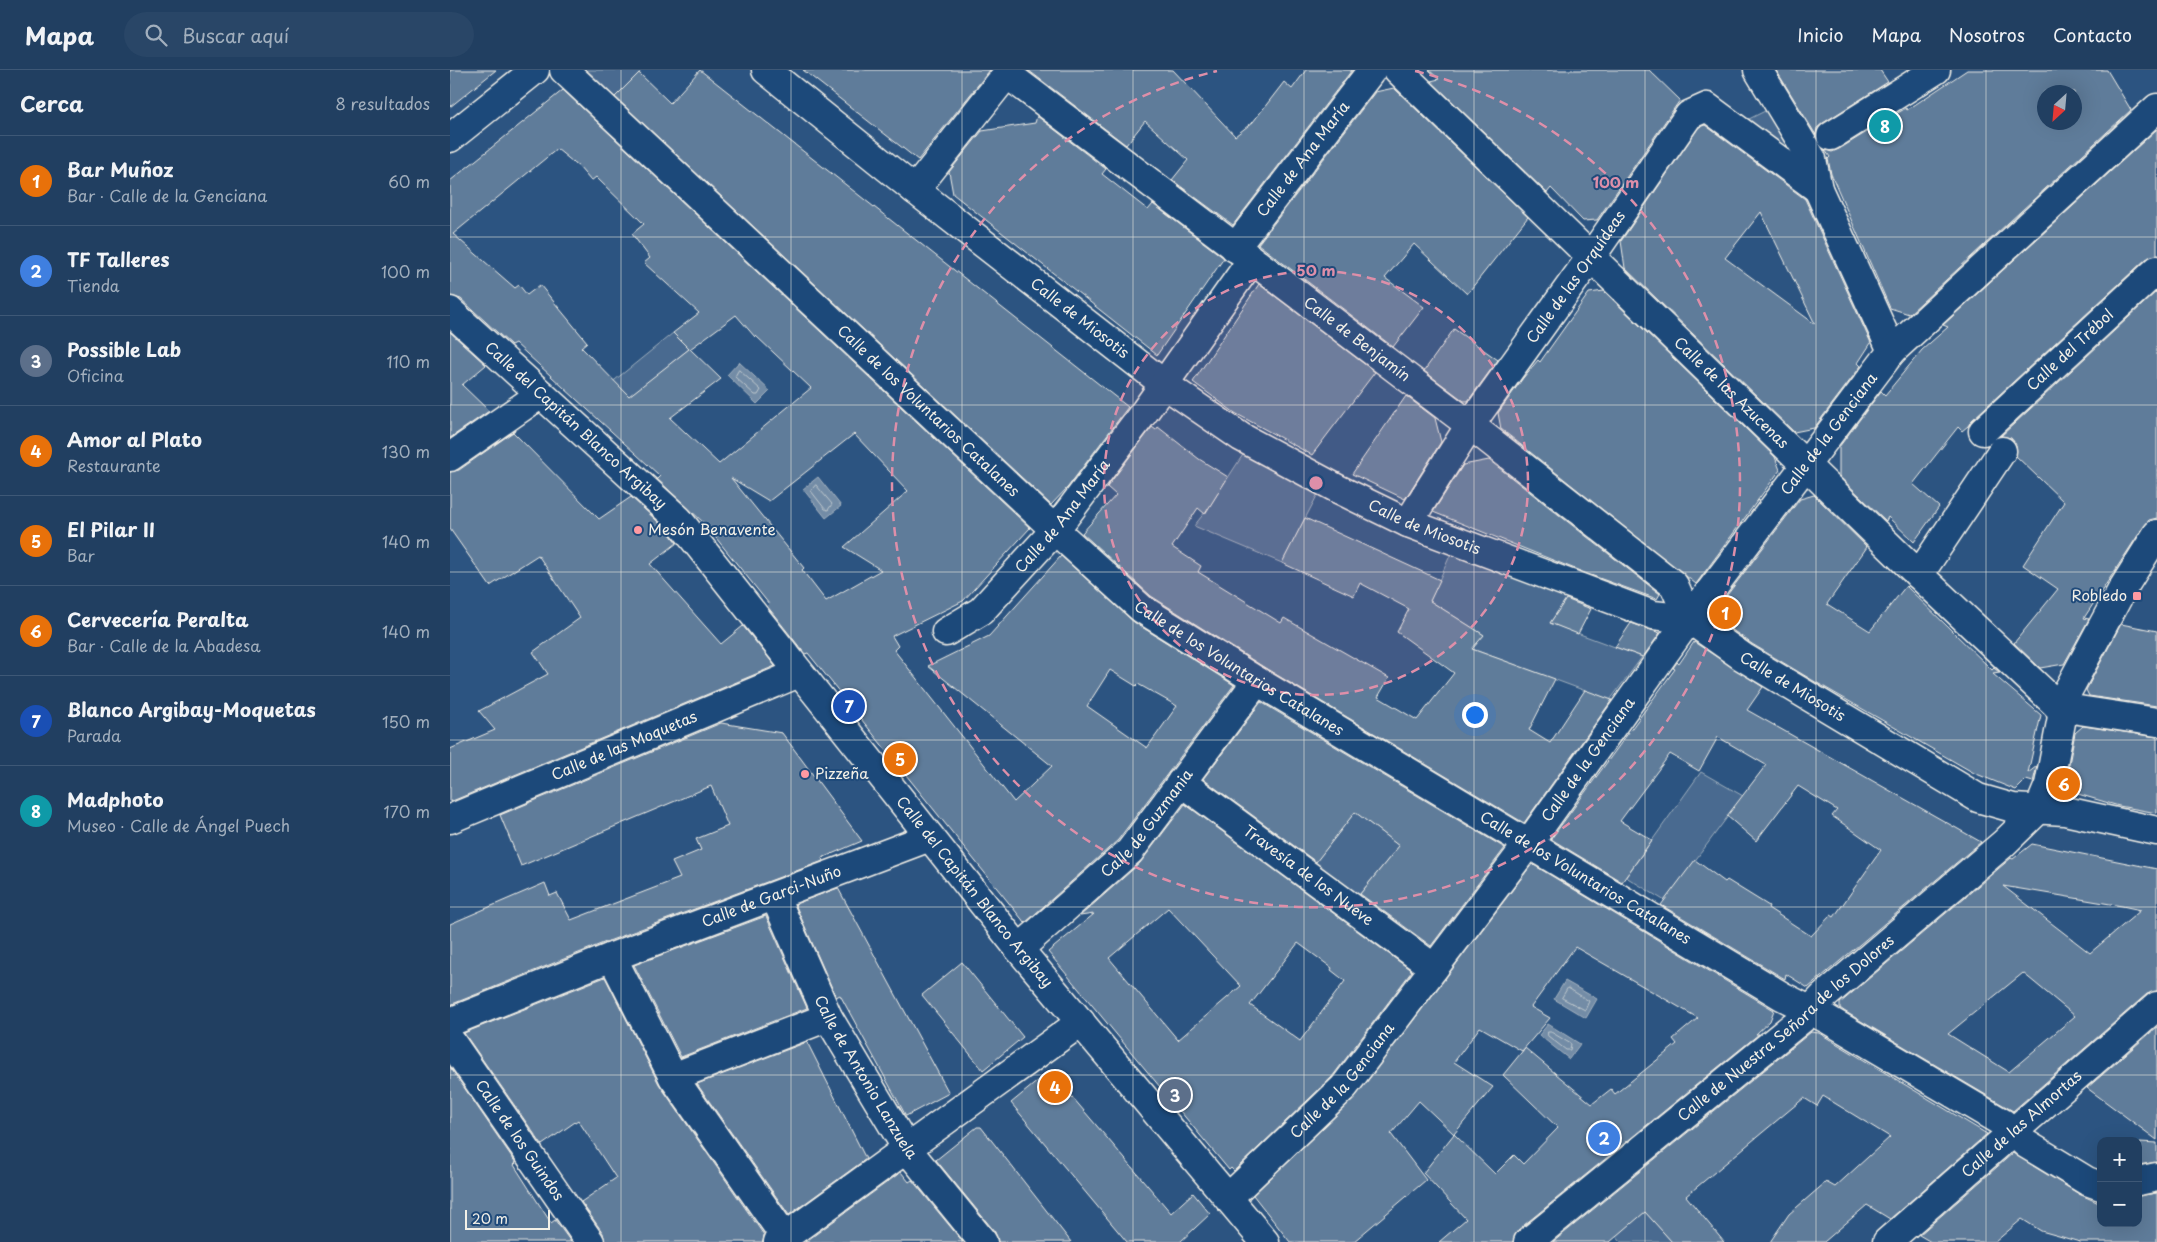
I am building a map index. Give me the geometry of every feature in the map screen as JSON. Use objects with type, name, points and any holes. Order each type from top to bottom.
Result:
[{"type":"street","points":[[450,138],[535,70]]},
{"type":"street","name":"Calle de los Voluntarios Catalanes","points":[[564,70],[1142,610],[1782,996],[1810,1010],[2003,1123],[2014,1131],[2026,1144],[2087,1181],[2097,1185]]},
{"type":"street","name":"Calle de Miosotis","points":[[766,70],[915,190],[1164,384],[1242,437],[1338,489],[1408,523],[1653,615],[1689,619],[1743,658],[1978,798],[2013,808],[2065,811],[2157,830]]},
{"type":"street","name":"Calle de Ana María","points":[[946,632],[981,611],[1055,530],[1164,384],[1243,254],[1372,70]]},
{"type":"street","name":"Calle de las Azucenas","points":[[1398,70],[1919,575],[2059,706]]},
{"type":"street","points":[[1758,70],[1812,159],[1818,189],[1892,351]]},
{"type":"street","points":[[1831,136],[1904,78],[1936,70]]},
{"type":"street","points":[[915,190],[1008,72]]},
{"type":"street","name":"Calle de Benjamín","points":[[1008,72],[1243,254],[1470,424],[1674,586],[1689,619]]},
{"type":"street","name":"Calle de las Orquídeas","points":[[1408,523],[1470,424],[1591,257],[1689,114],[1708,107],[1818,189]]},
{"type":"street","name":"Calle de la Genciana","points":[[1228,1198],[1344,1087],[1528,844],[1689,619],[1892,351],[2157,108]]},
{"type":"street","name":"Calle del Trébol","points":[[1983,431],[2157,270]]},
{"type":"street","name":"Calle del Capitán Blanco Argibay","points":[[450,311],[678,519],[1019,949],[1265,1242]]},
{"type":"street","points":[[450,457],[541,394]]},
{"type":"street","points":[[1919,575],[2002,451]]},
{"type":"street","points":[[2039,809],[2049,785],[2062,717],[2059,706],[2152,541]]},
{"type":"street","name":"Calle de las Moquetas","points":[[450,819],[799,673]]},
{"type":"street","name":"Calle de Guzmania","points":[[1019,949],[1130,851],[1257,681]]},
{"type":"street","points":[[2059,706],[2157,722]]},
{"type":"street","name":"Travesía de los Nueve","points":[[1181,782],[1434,968]]},
{"type":"street","name":"Calle de Nuestra Señora de los Dolores","points":[[1528,1242],[1810,1010],[2014,833],[2039,809]]},
{"type":"street","name":"Calle de Garci-Nuño","points":[[450,1022],[612,957],[930,837]]},
{"type":"street","name":"Calle de Antonio Lanzuela","points":[[774,897],[828,1017],[907,1149],[983,1242]]},
{"type":"street","points":[[612,957],[673,1077],[781,1239],[1081,1022]]},
{"type":"street","name":"Calle de las Almortas","points":[[1887,1242],[2157,1006]]},
{"type":"street","points":[[673,1077],[828,1017]]},
{"type":"street","name":"Calle de los Guindos","points":[[450,1040],[590,1242]]},
{"type":"street","points":[[2142,1180],[2157,1177]]},
{"type":"shaded area","points":[[587,70],[642,70],[615,97]]},
{"type":"shaded area","points":[[1767,110],[1799,161],[1747,120]]},
{"type":"shaded area","points":[[673,333],[689,349],[600,420],[584,405]]},
{"type":"shaded area","points":[[1246,450],[1320,490],[1282,563],[1194,526],[1209,507]]},
{"type":"shaded area","points":[[1452,551],[1569,595],[1550,623],[1642,657],[1610,700],[1472,649],[1484,635],[1430,601]]},
{"type":"shaded area","points":[[1701,772],[1743,796],[1665,901],[1626,877]]},
{"type":"shaded area","points":[[1355,812],[1399,846],[1358,896],[1314,864]]},
{"type":"shaded area","points":[[1624,1187],[1672,1242],[1621,1242],[1594,1211]]},
{"type":"water","points":[[739,362],[770,391],[757,404],[727,375]]},
{"type":"water","points":[[818,477],[841,506],[826,518],[803,489]]},
{"type":"water","points":[[1565,981],[1597,999],[1586,1018],[1554,999]]},
{"type":"water","points":[[1548,1024],[1580,1044],[1569,1059],[1539,1035]]},
{"type":"building","points":[[450,70],[496,70],[450,107]]},
{"type":"building","points":[[700,70],[1128,407],[1068,487],[1051,505],[615,97],[639,73],[670,103]]},
{"type":"building","points":[[803,70],[990,70],[918,160]]},
{"type":"building","points":[[1028,70],[1173,70],[1235,136],[1253,122],[1284,82],[1292,89],[1306,70],[1352,70],[1233,225],[1172,180],[1188,160],[1145,121],[1126,145]]},
{"type":"building","points":[[1429,70],[1649,70],[1680,100],[1597,220],[1583,221],[1551,188],[1547,193],[1431,81],[1439,79]]},
{"type":"building","points":[[1776,70],[1880,70],[1888,82],[1823,123],[1817,128],[1816,135]]},
{"type":"building","points":[[1967,70],[2107,70],[2131,110],[1909,314],[1890,308],[1831,174],[1828,159],[1830,157],[1825,150],[1832,152],[1839,149],[1906,108],[1907,110]]},
{"type":"building","points":[[1394,88],[1528,217],[1467,294],[1414,244],[1385,278],[1424,307],[1393,347],[1258,244],[1375,92]]},
{"type":"building","points":[[563,90],[1030,528],[963,601],[892,636],[898,646],[894,650],[1014,802],[1052,766],[928,666],[989,636],[1061,556],[1134,622],[1234,685],[1118,840],[1025,923],[808,653],[805,654],[767,606],[769,604],[704,523],[657,479],[660,476],[515,343],[511,345],[461,299],[450,296],[450,181]],"holes":[[[557,149],[579,167],[591,181],[596,177],[644,224],[632,234],[650,258],[644,263],[699,313],[673,333],[689,349],[629,396],[581,347],[587,342],[540,285],[527,295],[519,285],[515,288],[453,234]],[[736,315],[755,337],[811,388],[719,464],[670,418],[721,379],[690,349]],[[854,434],[908,491],[844,547],[881,570],[826,601],[802,570],[804,568],[731,478],[769,501]],[[1110,670],[1136,686],[1138,684],[1177,706],[1147,748],[1087,706]]]},
{"type":"building","points":[[1037,116],[1106,169],[1102,174],[1148,210],[1153,204],[1224,258],[1157,355],[953,194],[949,172],[982,131],[1035,123]]},
{"type":"building","points":[[1705,125],[1805,199],[1871,343],[1858,363],[1861,366],[1814,428],[1794,432],[1625,268],[1621,241],[1699,127]],"holes":[[[1761,212],[1815,324],[1725,258]]]},
{"type":"building","points":[[2157,129],[2157,255],[2146,259],[1972,420],[1968,426],[1962,431],[1958,427],[1913,484],[1939,507],[1914,542],[1888,517],[1886,521],[1839,476],[1839,447],[1881,391],[1885,395],[1922,350],[1948,327],[1943,325]]},
{"type":"building","points":[[1259,284],[1375,372],[1312,455],[1235,413],[1193,382]]},
{"type":"building","points":[[1604,291],[1775,457],[1780,470],[1696,584],[1501,429],[1498,413],[1523,378],[1538,360],[1540,362],[1589,293]]},
{"type":"building","points":[[2157,291],[2157,518],[2149,520],[2144,526],[2084,618],[2089,619],[2064,664],[2040,668],[2014,643],[2058,589],[2023,565],[2064,502],[2016,456],[2016,445],[2011,438],[2001,436]]},
{"type":"building","points":[[1454,329],[1498,360],[1468,401],[1464,401],[1424,371]]},
{"type":"building","points":[[450,332],[486,365],[462,385],[489,411],[450,438]]},
{"type":"building","points":[[1406,396],[1435,418],[1441,442],[1405,499],[1352,474]]},
{"type":"building","points":[[1152,427],[1156,430],[1158,427],[1199,459],[1228,477],[1205,514],[1198,508],[1172,547],[1201,566],[1198,572],[1281,623],[1284,618],[1389,678],[1378,697],[1417,720],[1454,673],[1397,632],[1409,609],[1360,583],[1354,596],[1282,563],[1305,518],[1440,580],[1430,601],[1484,635],[1472,649],[1555,679],[1529,730],[1550,743],[1585,690],[1612,700],[1524,823],[1265,668],[1151,596],[1082,533],[1116,495],[1107,487]]},
{"type":"building","points":[[513,432],[599,519],[631,497],[667,530],[677,543],[650,564],[721,644],[743,626],[775,666],[450,802],[450,749],[495,730],[479,711],[548,674],[533,652],[580,618],[538,555],[490,586],[450,529],[450,472],[459,470]]},
{"type":"building","points":[[1489,460],[1660,594],[1657,599],[1585,573],[1433,512],[1463,465]]},
{"type":"building","points":[[1814,495],[1867,547],[1827,604],[1870,631],[1906,586],[1992,670],[1994,668],[2000,673],[1993,674],[2041,715],[2028,773],[2037,766],[2033,782],[2026,780],[2016,790],[1974,773],[1752,644],[1714,617],[1723,604],[1721,603],[1800,499]]},
{"type":"building","points":[[1566,599],[1591,609],[1578,634],[1550,623]]},
{"type":"building","points":[[1631,623],[1660,633],[1643,657],[1615,647]]},
{"type":"building","points":[[2121,624],[2157,631],[2157,706],[2089,696],[2086,690]]},
{"type":"building","points":[[1694,642],[1763,687],[1747,710],[1981,842],[1808,988],[1786,974],[1785,979],[1661,905],[1695,860],[1725,882],[1727,880],[1769,906],[1768,908],[1811,936],[1831,915],[1834,917],[1881,850],[1832,816],[1837,810],[1798,786],[1756,841],[1727,816],[1766,765],[1718,737],[1699,771],[1670,754],[1620,821],[1652,840],[1622,882],[1551,839],[1675,669],[1673,668],[1677,662],[1679,664]]},
{"type":"building","points":[[1261,702],[1505,848],[1431,946],[1360,894],[1399,846],[1355,812],[1316,862],[1203,779]]},
{"type":"building","points":[[721,723],[782,733],[862,841],[822,858],[823,861],[606,942],[450,1005],[450,924],[545,883],[550,896],[557,893],[571,920],[680,878],[672,862],[701,850],[696,839],[728,826],[711,786],[521,866],[500,815]]},
{"type":"building","points":[[2083,726],[2157,737],[2157,813],[2119,806],[2064,790],[2075,733]]},
{"type":"building","points":[[1185,804],[1412,971],[1332,1077],[1234,1171],[1231,1168],[1229,1170],[1048,952],[1094,914],[1080,916],[1140,863]],"holes":[[[1168,908],[1241,986],[1178,1040],[1109,958]],[[1298,943],[1332,968],[1331,970],[1345,981],[1300,1041],[1250,1005]]]},
{"type":"building","points":[[2032,844],[2157,869],[2157,991],[2147,994],[2013,1111],[1844,1011],[1840,1008],[1840,1003],[2011,858],[2013,859]],"holes":[[[2003,886],[2122,906],[2141,910],[2090,953]],[[2023,973],[2075,1016],[2009,1072],[1948,1034]]]},
{"type":"building","points":[[1532,864],[1774,1010],[1770,1021],[1756,1034],[1759,1034],[1518,1230],[1513,1242],[1439,1242],[1466,1219],[1423,1173],[1454,1134],[1419,1101],[1391,1134],[1426,1180],[1353,1242],[1290,1242],[1253,1195],[1356,1096]],"holes":[[[1575,947],[1698,1018],[1673,1039],[1677,1044],[1615,1094],[1611,1089],[1592,1104],[1525,1048],[1503,1075],[1558,1128],[1523,1164],[1514,1155],[1495,1174],[1454,1134],[1493,1087],[1454,1062],[1480,1027],[1522,1051],[1550,1018],[1531,1007]]]},
{"type":"building","points":[[838,888],[949,1093],[906,1116],[840,995],[836,997],[795,904]]},
{"type":"building","points":[[766,916],[807,1008],[681,1057],[634,965]]},
{"type":"building","points":[[962,962],[1023,1037],[983,1070],[922,995]]},
{"type":"building","points":[[605,977],[659,1084],[764,1235],[763,1242],[605,1242],[603,1233],[581,1202],[616,1178],[578,1120],[542,1145],[464,1033]]},
{"type":"building","points":[[2157,1027],[2157,1140],[2087,1088]]},
{"type":"building","points":[[1811,1032],[1819,1033],[1987,1134],[1890,1219],[1867,1205],[1824,1242],[1770,1242],[1789,1214],[1826,1182],[1835,1187],[1890,1137],[1823,1096],[1817,1106],[1804,1098],[1686,1196],[1724,1242],[1672,1242],[1645,1212],[1610,1242],[1553,1242]]},
{"type":"building","points":[[807,1042],[866,1159],[789,1215],[697,1084]]},
{"type":"building","points":[[450,1067],[516,1163],[514,1165],[551,1223],[555,1220],[571,1242],[450,1242]]},
{"type":"building","points":[[1050,1071],[1171,1213],[1193,1193],[1210,1214],[1180,1242],[1127,1242],[1011,1103]]},
{"type":"building","points":[[977,1127],[981,1127],[1071,1242],[998,1242],[995,1232],[936,1160]]},
{"type":"building","points":[[2142,1142],[2157,1143],[2157,1162],[2142,1164]]},
{"type":"building","points":[[2013,1153],[2079,1194],[2097,1202],[2097,1227],[2142,1227],[2142,1195],[2157,1193],[2157,1242],[2080,1242],[2041,1231],[2022,1219],[1995,1242],[1931,1242],[1919,1235]]},
{"type":"building","points":[[901,1172],[909,1182],[912,1180],[963,1242],[805,1242]]},
{"type":"place","name":"Madphoto","points":[[1885,126]]},
{"type":"place","name":"Mesón Benavente","points":[[638,530]]},
{"type":"place","name":"Robledo","points":[[2137,596]]},
{"type":"place","name":"Bar Muñoz","points":[[1725,613]]},
{"type":"place","name":"Blanco Argibay-Moquetas","points":[[849,706]]},
{"type":"place","name":"El PiIar II","points":[[900,759]]},
{"type":"place","name":"Pizzeña","points":[[805,774]]},
{"type":"place","name":"Cervecería Peralta","points":[[2064,784]]},
{"type":"place","name":"Amor al Plato","points":[[1055,1087]]},
{"type":"place","name":"Possible Lab","points":[[1175,1095]]},
{"type":"place","name":"TF Talleres","points":[[1604,1138]]}]
